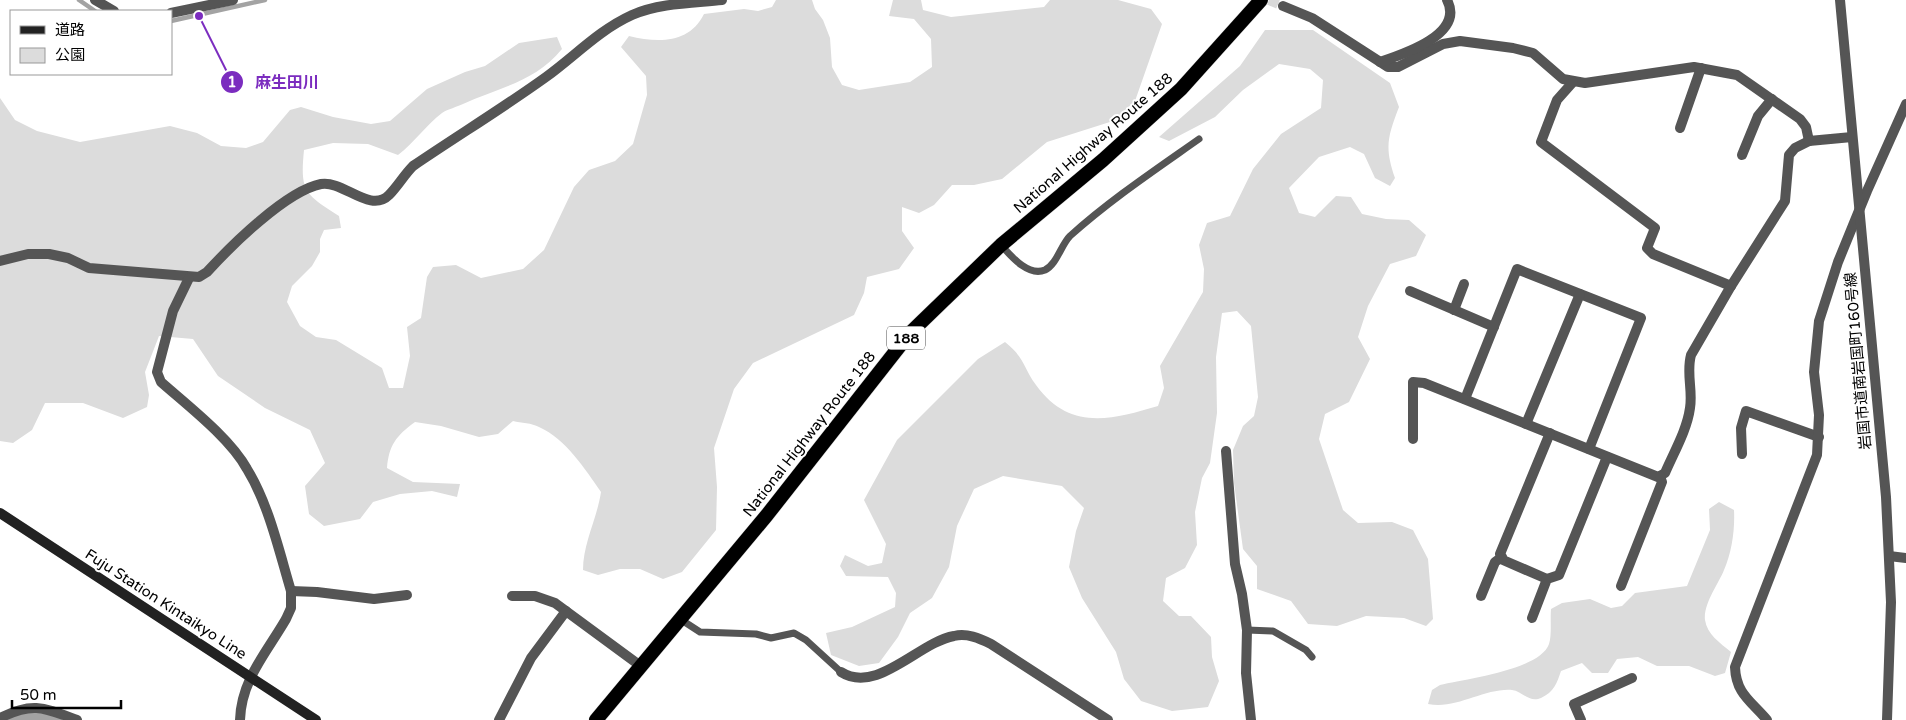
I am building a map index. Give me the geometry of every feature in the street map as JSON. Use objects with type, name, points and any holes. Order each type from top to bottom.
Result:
[{"type":"highway","name":"National Highway Route 188","points":[[596,720],[642,667],[679,618],[767,515],[910,333],[1001,245],[1103,160],[1181,88],[1261,0]]},
{"type":"main road","name":"Fuju Station Kintaikyo Line","points":[[0,513],[316,720]]},
{"type":"street","points":[[94,0],[112,10]]},
{"type":"street","points":[[172,14],[233,0]]},
{"type":"street","points":[[0,261],[28,254],[49,254],[68,258],[89,268],[165,274],[189,278],[207,272],[251,227],[309,188],[333,184],[372,201],[389,196],[401,177],[413,166],[514,100],[606,28],[634,14],[658,7],[722,0]]},
{"type":"street","points":[[1380,62],[1429,40],[1445,29],[1451,17],[1447,0]]},
{"type":"street","name":"岩国市道南岩国町160号線","points":[[1840,0],[1886,497],[1892,602],[1887,720]]},
{"type":"street","points":[[1283,6],[1312,18],[1388,66],[1398,67],[1443,44],[1460,41],[1514,48],[1533,53],[1542,59],[1551,71],[1563,79],[1573,82],[1585,83],[1670,69],[1701,68],[1736,74],[1800,119],[1806,127],[1809,141]]},
{"type":"street","points":[[1680,128],[1701,68]]},
{"type":"street","points":[[1573,82],[1557,100],[1541,142],[1655,228],[1648,248],[1653,254],[1731,286]]},
{"type":"street","points":[[1742,155],[1758,116],[1772,99]]},
{"type":"street","points":[[1767,720],[1740,691],[1736,681],[1735,667],[1806,488],[1817,455],[1820,415],[1814,372],[1819,321],[1838,262],[1906,104]]},
{"type":"street","points":[[1413,439],[1413,382],[1424,383],[1607,457],[1660,476],[1666,473],[1688,420],[1690,406],[1688,366],[1691,354],[1731,286],[1785,201],[1789,155],[1795,148],[1809,141],[1852,136]]},
{"type":"street","points":[[1464,399],[1517,269],[1641,318],[1589,449]]},
{"type":"street","points":[[189,278],[173,312],[157,372],[161,382],[234,451],[246,467],[257,488],[291,592],[291,608],[286,619],[250,677],[240,702],[240,720]]},
{"type":"street","points":[[1454,310],[1464,284]]},
{"type":"street","points":[[1410,291],[1494,327]]},
{"type":"street","points":[[1526,424],[1580,294]]},
{"type":"street","points":[[1742,454],[1741,428],[1746,412],[1819,437]]},
{"type":"street","points":[[1550,433],[1500,554],[1503,560],[1547,579],[1560,575],[1607,457]]},
{"type":"street","points":[[1226,451],[1235,564],[1242,594],[1247,630],[1246,673],[1252,720]]},
{"type":"street","points":[[1621,586],[1662,482],[1660,476]]},
{"type":"street","points":[[1889,556],[1906,558]]},
{"type":"street","points":[[1481,596],[1495,562],[1502,557]]},
{"type":"street","points":[[1532,618],[1547,579]]},
{"type":"street","points":[[291,592],[317,592],[374,598],[407,596]]},
{"type":"street","points":[[512,596],[535,596],[555,604],[642,667]]},
{"type":"street","points":[[499,720],[531,658],[566,611]]},
{"type":"street","points":[[842,672],[850,678],[867,677],[885,672],[936,641],[954,635],[974,636],[991,644],[1108,720]]},
{"type":"street","points":[[1581,720],[1574,704],[1632,678]]},
{"type":"street","points":[[0,718],[18,709],[39,707],[78,720]]},
{"type":"lane","points":[[1001,245],[1019,263],[1034,271],[1045,270],[1054,263],[1066,241],[1092,216],[1199,139]]},
{"type":"lane","points":[[679,618],[700,632],[756,634],[771,638],[794,633],[806,640],[842,672]]},
{"type":"lane","points":[[1247,630],[1273,631],[1306,650],[1312,657]]},
{"type":"green space","points":[[776,0],[812,0],[830,38],[832,67],[842,85],[859,90],[910,82],[932,67],[931,39],[914,19],[889,16],[893,0],[921,0],[923,10],[951,17],[1044,7],[1050,0],[1118,0],[1151,9],[1162,24],[1135,101],[1113,121],[1047,142],[1002,179],[974,185],[952,185],[934,205],[919,213],[902,207],[902,231],[914,248],[899,269],[867,277],[864,293],[854,315],[753,363],[734,389],[714,448],[717,487],[716,530],[682,572],[663,579],[640,569],[620,569],[598,575],[583,570],[585,550],[601,492],[574,455],[558,439],[536,426],[513,421],[498,434],[479,437],[441,426],[415,422],[398,437],[392,447],[387,468],[413,482],[460,484],[457,497],[432,491],[400,494],[373,502],[360,519],[324,526],[309,514],[305,486],[325,463],[310,430],[265,408],[218,376],[193,339],[159,336],[145,372],[149,395],[147,407],[123,418],[83,403],[45,403],[32,430],[13,443],[0,441],[0,98],[15,120],[37,131],[80,142],[170,126],[197,133],[221,146],[246,148],[263,142],[290,110],[301,107],[333,117],[371,124],[390,121],[427,89],[465,72],[485,66],[519,43],[557,37],[562,49],[540,69],[516,82],[442,113],[398,155],[368,144],[333,143],[304,150],[303,175],[307,190],[318,202],[339,216],[341,228],[324,230],[320,239],[320,252],[312,266],[292,286],[287,302],[300,326],[316,337],[336,340],[382,368],[389,388],[403,388],[410,356],[407,327],[421,318],[427,277],[433,267],[456,265],[481,278],[523,269],[544,250],[574,187],[589,170],[615,161],[633,144],[647,95],[646,76],[621,47],[629,36],[651,40],[672,39],[690,31],[698,24],[704,14],[744,9],[758,11],[772,7]]},
{"type":"green space","points":[[1265,30],[1313,30],[1390,83],[1399,107],[1392,126],[1389,142],[1389,158],[1395,178],[1390,186],[1375,178],[1364,154],[1350,147],[1319,157],[1289,188],[1299,213],[1315,217],[1336,196],[1351,197],[1362,214],[1386,219],[1409,220],[1426,235],[1416,256],[1390,264],[1368,306],[1358,337],[1370,359],[1349,402],[1325,414],[1319,439],[1343,510],[1358,523],[1392,522],[1413,530],[1428,559],[1433,619],[1426,626],[1404,618],[1366,616],[1337,626],[1308,624],[1291,601],[1257,589],[1257,566],[1243,549],[1234,483],[1233,450],[1243,426],[1254,416],[1258,397],[1251,326],[1237,311],[1222,313],[1216,357],[1217,413],[1210,463],[1202,478],[1195,512],[1197,545],[1185,568],[1166,578],[1163,601],[1179,616],[1191,616],[1211,637],[1212,657],[1219,681],[1208,707],[1172,711],[1141,701],[1124,679],[1116,652],[1082,598],[1069,567],[1076,531],[1084,508],[1062,486],[1003,476],[974,489],[957,526],[949,567],[932,598],[910,613],[898,637],[879,663],[859,666],[831,655],[826,633],[852,627],[895,607],[896,593],[888,577],[846,576],[840,566],[845,555],[868,566],[882,563],[886,544],[864,500],[897,440],[978,359],[1005,342],[1020,358],[1036,385],[1049,400],[1062,410],[1077,416],[1107,418],[1158,406],[1164,388],[1160,366],[1203,292],[1204,269],[1199,245],[1207,223],[1230,216],[1253,169],[1281,134],[1321,108],[1323,80],[1310,69],[1279,64],[1243,90],[1215,117],[1169,141],[1159,137],[1240,66]]},
{"type":"green space","points":[[1719,502],[1734,510],[1734,525],[1727,563],[1706,607],[1705,620],[1711,634],[1731,652],[1725,673],[1715,676],[1689,666],[1657,666],[1638,657],[1617,659],[1608,673],[1592,673],[1582,663],[1561,671],[1552,690],[1545,696],[1537,699],[1529,698],[1516,691],[1502,690],[1460,702],[1438,705],[1428,704],[1432,690],[1440,685],[1517,667],[1532,661],[1543,653],[1550,640],[1551,609],[1562,603],[1590,599],[1611,608],[1622,606],[1635,593],[1687,586],[1710,530],[1709,509]]},
{"type":"waterway","points":[[79,0],[94,10]]},
{"type":"waterway","points":[[172,21],[265,0]]},
{"type":"waterway","points":[[17,720],[30,717],[49,720]]},
{"type":"tunnel","points":[[1269,0],[1283,6]]},
{"type":"place","name":"麻生田川","points":[[199,16]]}]
